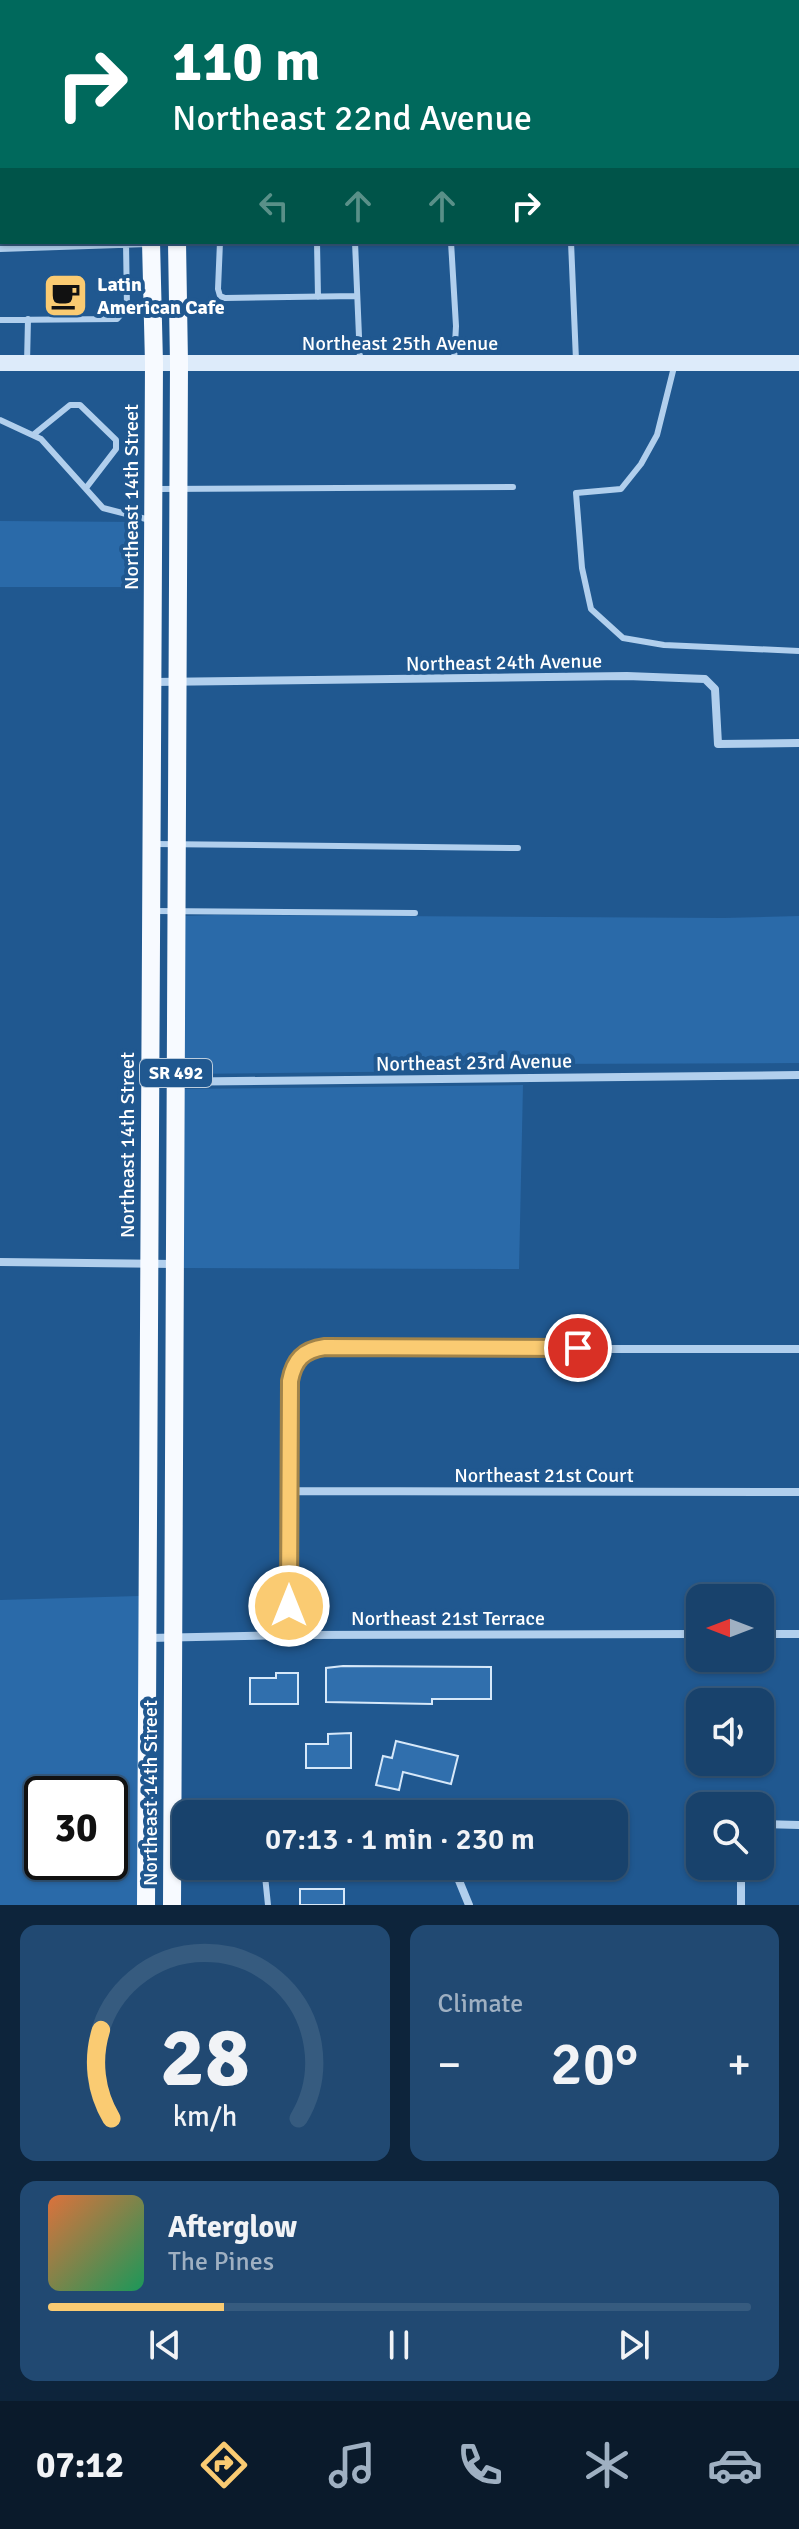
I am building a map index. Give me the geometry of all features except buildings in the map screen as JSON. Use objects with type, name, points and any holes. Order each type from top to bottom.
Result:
[{"type":"main road","name":"Northeast 14th Street","points":[[146,1905],[154,363],[151,244]]},
{"type":"main road","name":"Northeast 14th Street","points":[[172,1905],[177,244]]},
{"type":"main road","name":"Northeast 25th Avenue","points":[[0,363],[799,363]]},
{"type":"street","name":"Northeast 24th Avenue","points":[[152,682],[627,676],[705,679],[715,689],[718,744],[799,743]]},
{"type":"street","name":"Northeast 23rd Avenue","points":[[149,1082],[799,1075]]},
{"type":"street","points":[[0,1262],[175,1264]]},
{"type":"street","points":[[289,1635],[290,1381],[293,1367],[300,1356],[312,1349],[799,1349]]},
{"type":"street","name":"Northeast 21st Court","points":[[289,1491],[799,1492]]},
{"type":"street","name":"Northeast 21st Terrace","points":[[148,1638],[686,1634]]},
{"type":"street","points":[[774,1634],[799,1634]]},
{"type":"street","points":[[774,1824],[799,1825]]},
{"type":"street","points":[[459,1880],[469,1905]]},
{"type":"street","points":[[741,1880],[741,1905]]},
{"type":"lane","points":[[0,249],[105,244]]},
{"type":"lane","points":[[0,320],[117,319],[127,308],[126,244]]},
{"type":"lane","points":[[220,244],[218,289],[220,296],[225,298],[357,296]]},
{"type":"lane","points":[[317,244],[318,297]]},
{"type":"lane","points":[[355,244],[360,363]]},
{"type":"lane","points":[[451,244],[456,326],[454,363]]},
{"type":"lane","points":[[571,244],[576,363]]},
{"type":"lane","points":[[27,363],[28,319]]},
{"type":"lane","points":[[675,363],[657,435],[641,464],[621,489],[576,493],[582,568],[591,609],[623,638],[664,645],[799,651]]},
{"type":"lane","points":[[33,435],[70,405],[80,405],[116,440],[116,449],[86,488]]},
{"type":"lane","points":[[0,420],[41,439],[103,508],[153,521]]},
{"type":"lane","points":[[153,489],[513,487]]},
{"type":"lane","points":[[151,844],[518,848]]},
{"type":"lane","points":[[150,911],[415,913]]},
{"type":"lane","points":[[265,1880],[268,1905]]},
{"type":"shaded area","points":[[0,521],[140,522],[140,587],[0,587]]},
{"type":"shaded area","points":[[185,916],[799,916],[799,1063],[524,1064],[523,1070],[184,1074]]},
{"type":"shaded area","points":[[523,1085],[519,1269],[183,1268],[184,1089]]},
{"type":"shaded area","points":[[139,1596],[138,1905],[0,1905],[0,1600]]},
{"type":"place","name":"Latin American Cafe","points":[[66,295]]},
{"type":"route","points":[[289,1606],[290,1381],[293,1367],[300,1356],[312,1349],[325,1347],[578,1348]]}]
